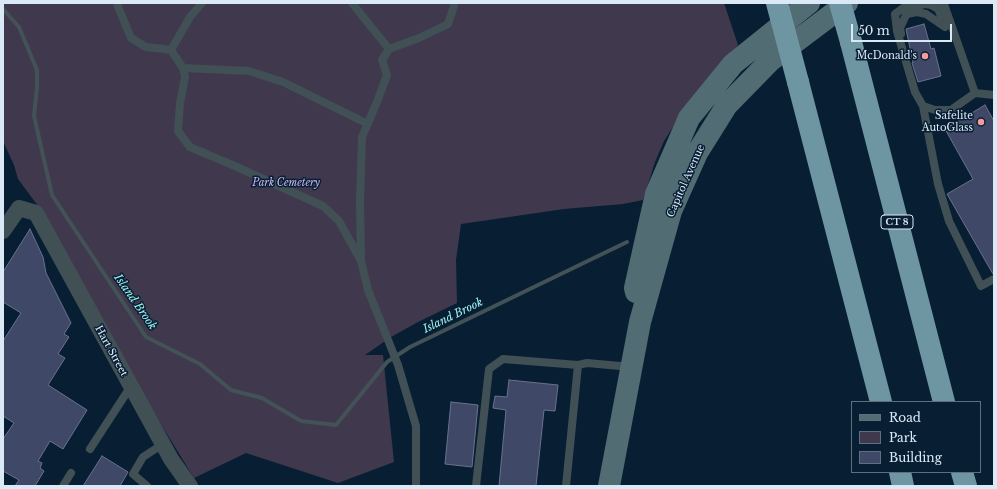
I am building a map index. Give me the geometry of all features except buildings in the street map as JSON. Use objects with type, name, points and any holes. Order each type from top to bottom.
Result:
[{"type":"highway","points":[[777,3],[882,401]]},
{"type":"highway","name":"CT 8","points":[[840,3],[944,401]]},
{"type":"highway","points":[[900,473],[903,486]]},
{"type":"highway","points":[[962,473],[966,486]]},
{"type":"main road","name":"Capitol Avenue","points":[[640,322],[635,288],[656,194],[689,118],[733,64],[810,3]]},
{"type":"main road","name":"Capitol Avenue","points":[[609,486],[640,322],[671,211],[697,153],[727,105],[770,61],[847,3]]},
{"type":"street","name":"Hart Street","points":[[3,231],[19,208],[36,213],[171,459],[190,486]]},
{"type":"lane","points":[[118,3],[131,38],[146,47],[171,50],[183,68],[185,77],[180,103],[178,131],[190,147],[323,206],[339,221],[361,262]]},
{"type":"lane","points":[[171,50],[190,18],[202,3]]},
{"type":"lane","points":[[352,3],[388,49]]},
{"type":"lane","points":[[416,486],[416,426],[393,349],[368,290],[361,262],[360,202],[362,137],[387,75],[382,60],[388,49],[419,38],[448,24],[455,3]]},
{"type":"lane","points":[[910,3],[895,14],[897,31],[915,92],[922,106],[938,184],[950,221],[981,286],[994,278]]},
{"type":"lane","points":[[942,3],[944,4],[975,93]]},
{"type":"lane","points":[[902,52],[900,28],[906,15],[917,12],[926,14],[936,22],[943,25],[954,36]]},
{"type":"lane","points":[[183,68],[205,70],[231,69],[256,73],[283,82],[368,124]]},
{"type":"lane","points":[[922,106],[935,110],[951,110],[975,93],[994,95]]},
{"type":"lane","points":[[476,486],[489,369],[503,359],[578,365],[587,363],[632,367]]},
{"type":"lane","points":[[566,486],[578,365]]},
{"type":"lane","points":[[90,449],[131,386]]},
{"type":"lane","points":[[147,486],[133,474],[143,457],[163,444]]},
{"type":"lane","points":[[63,486],[71,473]]},
{"type":"green space","name":"Park Cemetery","points":[[3,3],[724,3],[738,45],[677,121],[664,141],[655,162],[643,200],[623,204],[564,209],[461,224],[456,260],[457,303],[391,337],[365,355],[383,355],[394,462],[338,483],[246,453],[194,478],[151,408],[47,218],[18,179],[14,165],[3,141]]},
{"type":"waterway","name":"Island Brook","points":[[3,9],[19,27],[37,70],[34,116],[52,195],[146,337],[200,364],[231,390],[262,398],[301,421],[336,425],[387,362],[410,347],[627,242]]},
{"type":"place","name":"McDonald's","points":[[925,56]]},
{"type":"place","name":"Safelite AutoGlass","points":[[981,122]]}]
